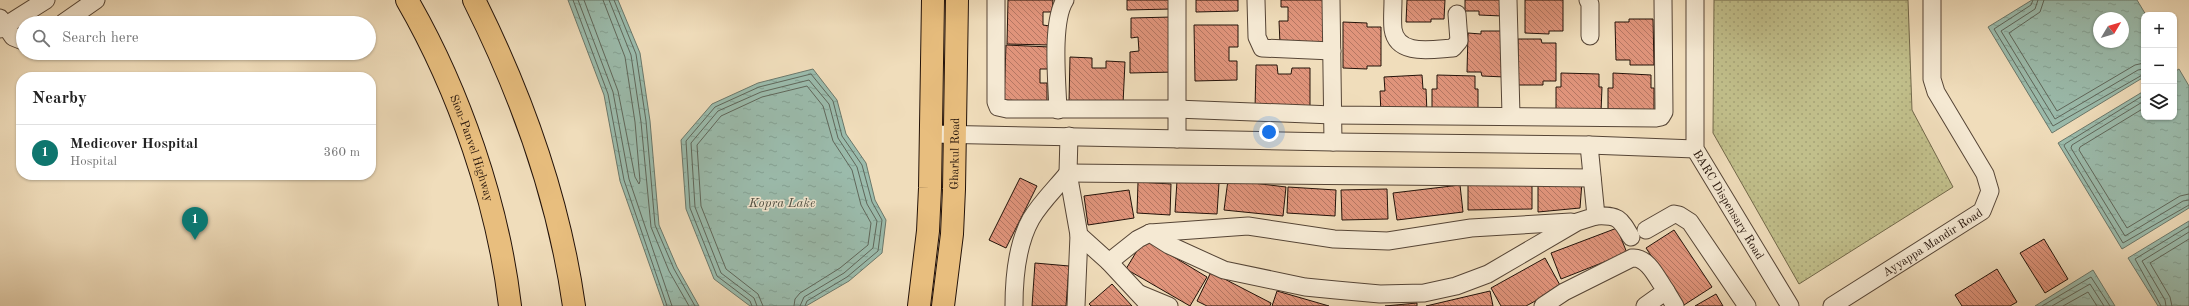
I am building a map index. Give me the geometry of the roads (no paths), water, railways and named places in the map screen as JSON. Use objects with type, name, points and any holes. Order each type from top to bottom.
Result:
[{"type":"main road","name":"Sion-Panvel Highway","points":[[407,0],[440,65],[471,143],[483,179],[498,238],[510,306]]},
{"type":"main road","points":[[474,0],[495,41],[520,101],[538,156],[558,225],[574,306]]},
{"type":"main road","name":"Gharkul Road","points":[[919,306],[928,231],[933,0]]},
{"type":"main road","name":"Gharkul Road","points":[[942,306],[952,234],[957,0]]},
{"type":"street","points":[[72,16],[96,0]]},
{"type":"street","points":[[996,0],[996,102],[998,107],[1058,110],[1176,109],[1333,115],[1661,117],[1664,112],[1663,0]]},
{"type":"street","points":[[1058,110],[1057,28],[1059,9],[1065,0]]},
{"type":"street","points":[[1177,0],[1177,139]]},
{"type":"street","points":[[1256,0],[1257,37],[1262,48],[1332,51]]},
{"type":"street","points":[[1331,0],[1333,142]]},
{"type":"street","points":[[1393,0],[1393,30],[1400,43],[1413,51],[1452,48],[1459,41],[1457,14]]},
{"type":"street","points":[[1508,0],[1511,116]]},
{"type":"street","points":[[1588,0],[1590,4],[1590,36]]},
{"type":"street","name":"BARC Dispensary Road","points":[[1696,0],[1695,149],[1790,306]]},
{"type":"street","name":"Ayyappa Mandir Road","points":[[1832,306],[1982,212],[1990,191],[1985,174],[1936,92],[1932,79],[1932,0]]},
{"type":"street","points":[[16,38],[13,37],[2,24],[40,2]]},
{"type":"street","points":[[931,134],[1333,142],[1589,145],[1695,149]]},
{"type":"street","points":[[1069,136],[1068,173],[1079,235],[1076,306]]},
{"type":"street","points":[[1589,145],[1596,216]]},
{"type":"street","points":[[1068,173],[1592,178]]},
{"type":"street","points":[[1014,306],[1014,283],[1023,239],[1031,220],[1068,173]]},
{"type":"street","points":[[1150,233],[1169,245],[1224,270],[1305,287],[1380,294],[1424,292],[1456,286],[1488,274],[1577,222],[1596,216],[1612,216],[1618,218],[1638,234],[1674,214],[1679,215],[1690,222],[1747,306]]},
{"type":"street","points":[[1109,262],[1138,238],[1150,233],[1248,226],[1334,239],[1388,241],[1471,228],[1577,222]]},
{"type":"street","points":[[1079,235],[1109,262],[1150,306]]},
{"type":"street","points":[[1543,306],[1564,292],[1632,258],[1638,257],[1646,262],[1675,306]]},
{"type":"street","points":[[1646,306],[1666,291]]},
{"type":"street","points":[[1138,293],[1169,306]]},
{"type":"water","points":[[568,0],[618,0],[640,53],[650,121],[659,225],[677,267],[699,306],[664,306],[620,181],[604,95]]},
{"type":"water","points":[[2032,0],[2137,0],[2144,12],[2141,12],[2141,79],[2052,133],[1988,27]]},
{"type":"water","name":"Kopra Lake","points":[[813,69],[837,100],[846,134],[866,163],[875,200],[886,220],[882,253],[849,281],[806,306],[750,306],[714,279],[686,209],[681,140],[712,104],[758,83]]},
{"type":"water","points":[[2179,69],[2189,86],[2189,208],[2122,249],[2058,143],[2141,93],[2141,120],[2177,120],[2177,70]]},
{"type":"water","points":[[2189,221],[2189,306],[2158,306],[2128,258]]},
{"type":"water","points":[[2093,270],[2115,306],[2035,306]]},
{"type":"place","name":"Medicover Hospital","points":[[195,240]]}]
